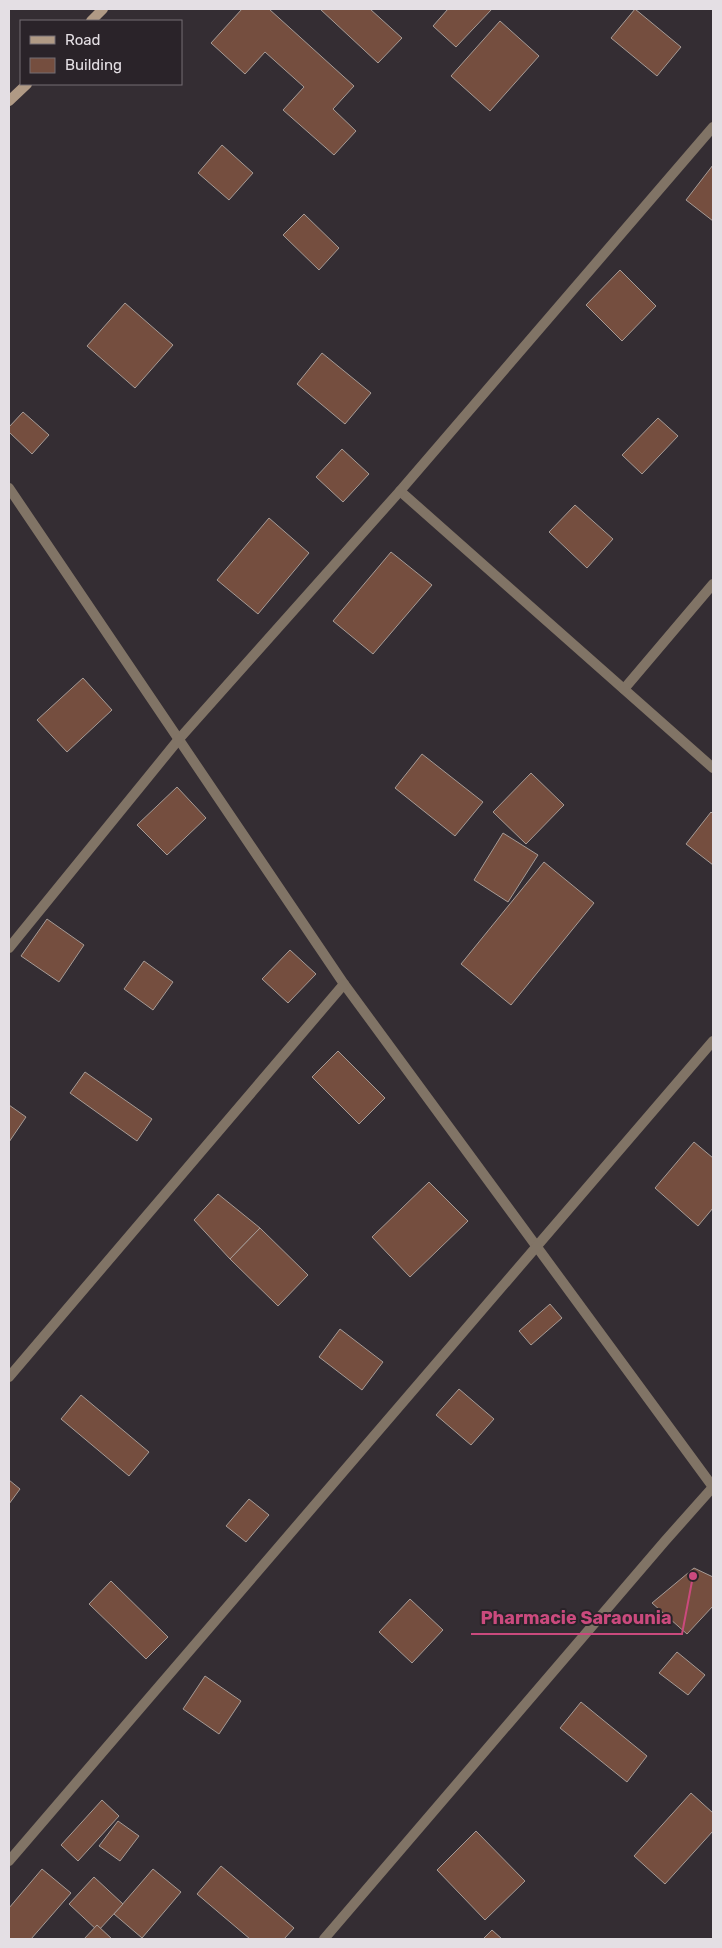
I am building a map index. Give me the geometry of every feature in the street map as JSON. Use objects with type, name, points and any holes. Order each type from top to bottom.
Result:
[{"type":"main road","points":[[92,20],[103,9]]},
{"type":"main road","points":[[9,101],[26,85]]},
{"type":"street","points":[[9,948],[179,738],[400,491],[713,127]]},
{"type":"street","points":[[9,488],[344,984],[713,1487],[324,1939]]},
{"type":"street","points":[[400,491],[713,768]]},
{"type":"street","points":[[624,689],[713,584]]},
{"type":"street","points":[[9,1377],[344,984]]},
{"type":"street","points":[[9,1861],[713,1041]]},
{"type":"building","points":[[242,9],[269,9],[354,86],[333,109],[356,131],[334,155],[283,110],[304,87],[265,52],[245,74],[211,43]]},
{"type":"building","points":[[320,9],[370,9],[402,38],[378,63]]},
{"type":"building","points":[[448,9],[492,9],[456,47],[433,26]]},
{"type":"building","points":[[635,9],[681,47],[657,76],[611,38]]},
{"type":"building","points":[[500,21],[539,56],[490,111],[451,76]]},
{"type":"building","points":[[222,145],[253,173],[229,200],[198,173]]},
{"type":"building","points":[[713,165],[713,221],[686,200]]},
{"type":"building","points":[[304,214],[339,248],[319,270],[283,235]]},
{"type":"building","points":[[620,270],[656,306],[622,341],[586,305]]},
{"type":"building","points":[[125,303],[173,345],[135,388],[87,346]]},
{"type":"building","points":[[322,353],[371,393],[345,424],[297,384]]},
{"type":"building","points":[[23,412],[49,435],[32,454],[9,432],[9,427]]},
{"type":"building","points":[[658,418],[678,436],[642,474],[622,455]]},
{"type":"building","points":[[342,449],[369,474],[343,502],[316,477]]},
{"type":"building","points":[[575,505],[613,539],[587,568],[549,532]]},
{"type":"building","points":[[269,518],[309,553],[258,614],[217,580]]},
{"type":"building","points":[[391,552],[432,585],[373,654],[333,621]]},
{"type":"building","points":[[83,678],[112,710],[67,752],[37,720]]},
{"type":"building","points":[[422,754],[483,802],[455,836],[395,788]]},
{"type":"building","points":[[531,773],[564,805],[526,844],[493,812]]},
{"type":"building","points":[[177,787],[206,818],[167,855],[137,825]]},
{"type":"building","points":[[711,812],[713,814],[713,865],[686,844]]},
{"type":"building","points":[[503,833],[538,855],[508,902],[474,880]]},
{"type":"building","points":[[544,862],[594,903],[511,1005],[461,964]]},
{"type":"building","points":[[47,919],[84,945],[59,982],[21,956]]},
{"type":"building","points":[[290,950],[316,974],[288,1003],[262,979]]},
{"type":"building","points":[[144,961],[173,982],[153,1010],[124,989]]},
{"type":"building","points":[[338,1051],[385,1098],[359,1124],[312,1077]]},
{"type":"building","points":[[85,1072],[152,1119],[137,1141],[70,1093]]},
{"type":"building","points":[[9,1105],[26,1117],[9,1142]]},
{"type":"building","points":[[694,1142],[713,1158],[713,1208],[698,1226],[655,1188]]},
{"type":"building","points":[[429,1182],[468,1221],[410,1277],[372,1237]]},
{"type":"building","points":[[218,1194],[260,1228],[230,1259],[194,1220]]},
{"type":"building","points":[[260,1228],[308,1275],[278,1306],[230,1259]]},
{"type":"building","points":[[550,1304],[562,1318],[531,1345],[519,1331]]},
{"type":"building","points":[[340,1329],[383,1362],[362,1390],[319,1357]]},
{"type":"building","points":[[459,1389],[494,1419],[471,1445],[436,1415]]},
{"type":"building","points":[[81,1395],[149,1452],[129,1476],[61,1419]]},
{"type":"building","points":[[9,1480],[20,1489],[9,1504]]},
{"type":"building","points":[[249,1499],[269,1515],[246,1542],[226,1526]]},
{"type":"building","points":[[694,1568],[713,1577],[713,1606],[687,1634],[652,1603]]},
{"type":"building","points":[[111,1581],[168,1637],[146,1659],[89,1604]]},
{"type":"building","points":[[410,1599],[443,1630],[412,1663],[379,1632]]},
{"type":"building","points":[[677,1652],[705,1675],[688,1695],[659,1673]]},
{"type":"building","points":[[205,1676],[241,1701],[219,1734],[183,1709]]},
{"type":"building","points":[[581,1702],[647,1756],[627,1782],[560,1728]]},
{"type":"building","points":[[691,1793],[713,1813],[713,1831],[665,1884],[634,1856]]},
{"type":"building","points":[[102,1800],[119,1816],[78,1861],[61,1845]]},
{"type":"building","points":[[118,1821],[139,1836],[120,1861],[99,1846]]},
{"type":"building","points":[[476,1831],[525,1881],[485,1920],[437,1870]]},
{"type":"building","points":[[221,1866],[294,1928],[284,1939],[250,1939],[197,1894]]},
{"type":"building","points":[[42,1869],[71,1893],[31,1939],[9,1939],[9,1908]]},
{"type":"building","points":[[153,1869],[181,1892],[142,1938],[114,1914]]},
{"type":"building","points":[[94,1877],[123,1904],[98,1931],[69,1904]]},
{"type":"building","points":[[97,1925],[112,1939],[84,1939]]},
{"type":"building","points":[[492,1930],[502,1939],[483,1939]]},
{"type":"place","name":"Pharmacie Saraounia","points":[[693,1576]]}]
